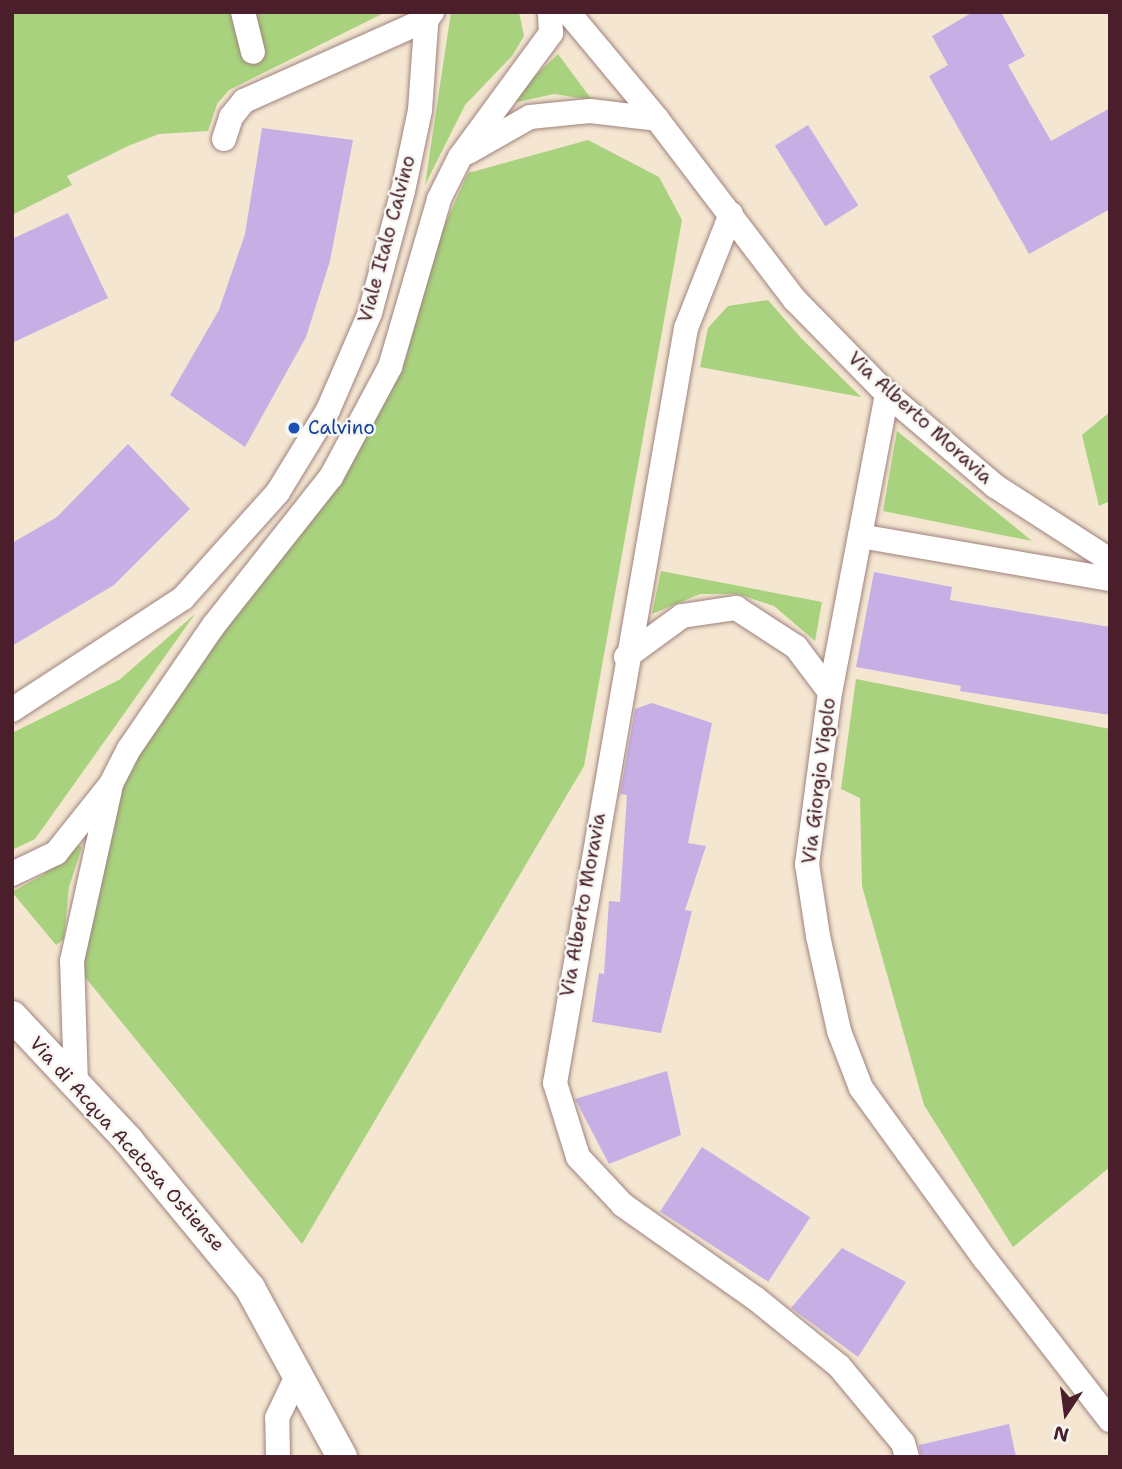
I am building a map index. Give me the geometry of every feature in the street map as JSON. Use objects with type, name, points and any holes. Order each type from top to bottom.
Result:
[{"type":"street","points":[[243,12],[253,52]]},
{"type":"street","name":"Viale Italo Calvino","points":[[12,874],[56,853],[111,785],[129,749],[214,625],[331,477],[390,367],[439,199],[460,157],[551,33],[550,12]]},
{"type":"street","name":"Via Alberto Moravia","points":[[568,12],[657,119],[795,300],[887,394],[995,486],[1110,560]]},
{"type":"street","name":"Viale Italo Calvino","points":[[224,139],[231,117],[244,101],[429,15]]},
{"type":"street","name":"Viale Italo Calvino","points":[[12,710],[183,598],[278,492],[328,410],[370,313],[402,191],[420,110],[429,15]]},
{"type":"street","points":[[460,157],[530,117],[590,111],[657,119]]},
{"type":"street","name":"Via Alberto Moravia","points":[[731,214],[686,328],[557,1051],[555,1083],[578,1157],[623,1205],[755,1298],[839,1366],[904,1443],[907,1457]]},
{"type":"street","name":"Via Giorgio Vigolo","points":[[887,394],[830,692],[807,864],[839,1031],[861,1088],[976,1248],[1110,1420]]},
{"type":"street","points":[[860,536],[1110,579]]},
{"type":"street","points":[[626,657],[682,616],[736,608],[796,647],[830,692]]},
{"type":"street","name":"Viale Italo Calvino","points":[[12,693],[66,674]]},
{"type":"street","name":"Viale Italo Calvino","points":[[76,1085],[72,961],[111,785]]},
{"type":"street","name":"Via di Acqua Acetosa Ostiense","points":[[12,1016],[208,1233],[250,1288],[299,1371],[342,1457]]},
{"type":"street","points":[[278,1457],[277,1418],[299,1371]]},
{"type":"green space","points":[[12,12],[386,12],[229,90],[217,104],[208,131],[159,134],[128,146],[67,176],[72,185],[12,215]]},
{"type":"green space","points":[[451,12],[519,12],[524,36],[512,56],[465,105],[425,185]]},
{"type":"green space","points":[[558,54],[592,100],[554,94],[513,103],[518,92]]},
{"type":"green space","points":[[588,140],[659,177],[682,220],[584,766],[302,1244],[72,961],[129,749],[331,477],[468,173]]},
{"type":"green space","points":[[768,300],[801,338],[861,397],[700,367],[708,328],[728,306]]},
{"type":"green space","points":[[1110,412],[1110,501],[1099,506],[1082,435]]},
{"type":"green space","points":[[897,431],[1032,541],[883,511]]},
{"type":"green space","points":[[661,571],[822,602],[815,641],[774,606],[738,594],[700,594],[652,614]]},
{"type":"green space","points":[[195,614],[35,839],[12,850],[12,733],[119,680]]},
{"type":"green space","points":[[856,679],[1110,729],[1110,1167],[1013,1247],[924,1105],[862,886],[860,798],[841,789]]},
{"type":"green space","points":[[74,844],[82,847],[69,887],[64,939],[56,945],[12,892],[43,875]]},
{"type":"building","points":[[973,12],[1001,12],[1025,56],[1008,65],[1051,141],[1110,108],[1110,209],[1029,254],[929,76],[948,65],[932,36]]},
{"type":"building","points":[[808,125],[858,206],[825,226],[775,146]]},
{"type":"building","points":[[262,128],[353,140],[330,261],[306,337],[245,447],[170,395],[219,310],[245,234]]},
{"type":"building","points":[[68,213],[108,298],[12,343],[12,239]]},
{"type":"building","points":[[128,444],[190,509],[114,585],[12,646],[12,543],[57,517]]},
{"type":"building","points":[[874,572],[952,587],[950,600],[1110,627],[1110,715],[960,691],[961,686],[856,667]]},
{"type":"building","points":[[652,703],[712,723],[688,843],[706,846],[685,910],[692,911],[661,1033],[592,1022],[599,973],[604,974],[609,901],[620,902],[627,795],[620,794],[635,709]]},
{"type":"building","points":[[667,1071],[681,1135],[609,1164],[575,1099]]},
{"type":"building","points":[[702,1147],[810,1217],[768,1282],[660,1212]]},
{"type":"building","points":[[842,1248],[906,1282],[858,1357],[791,1308]]},
{"type":"building","points":[[1009,1424],[1016,1457],[921,1457],[919,1445]]},
{"type":"place","name":"Calvino","points":[[294,428]]}]
